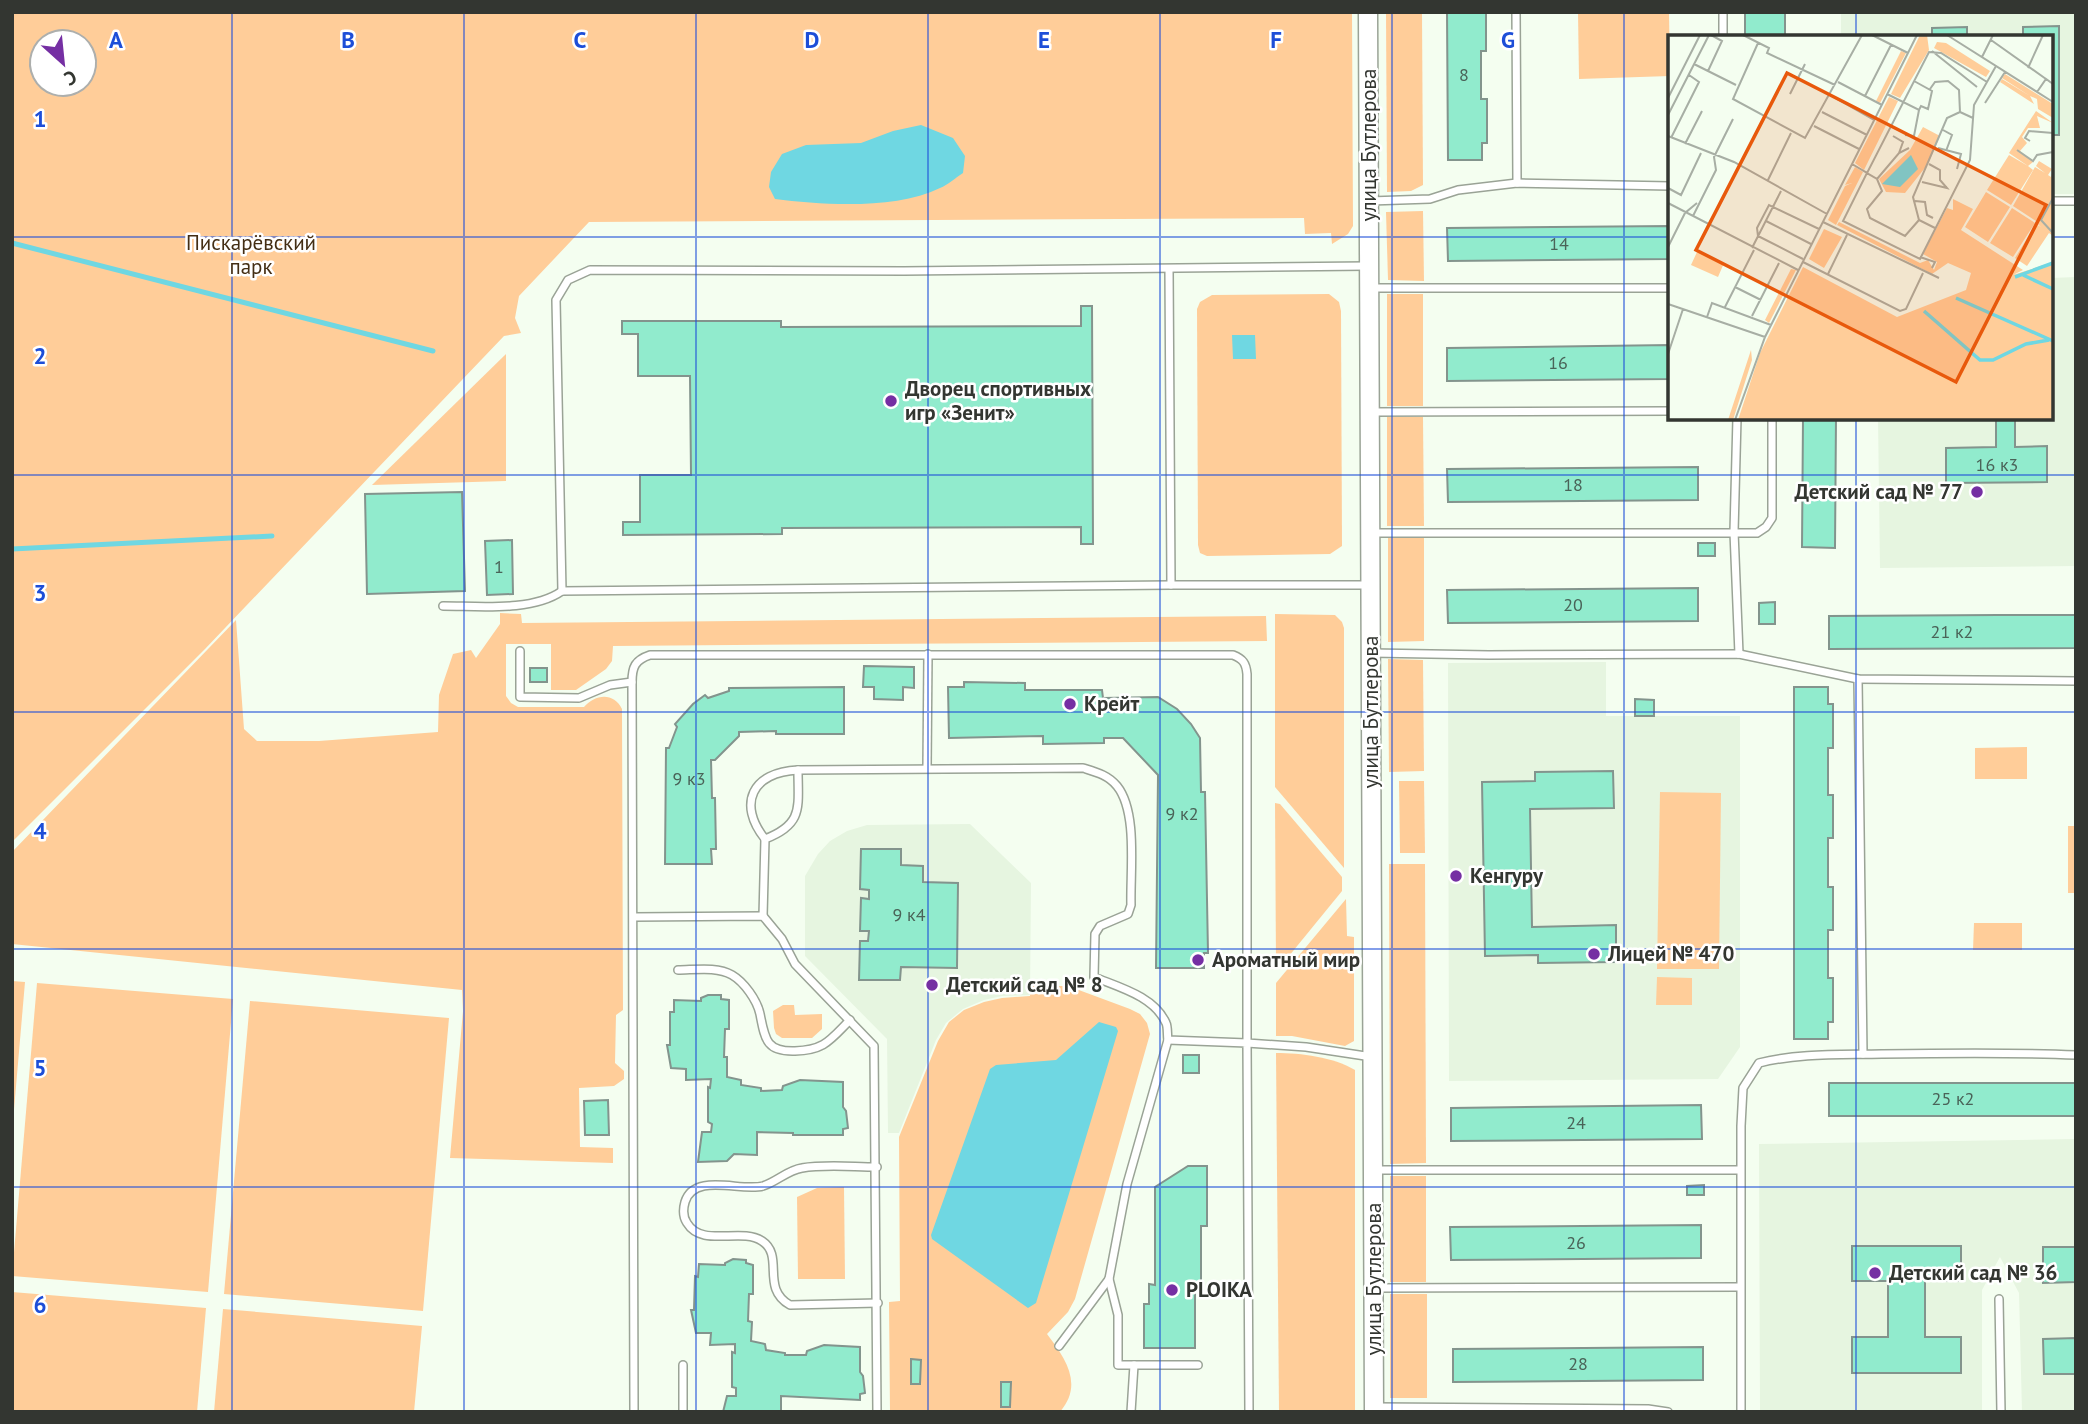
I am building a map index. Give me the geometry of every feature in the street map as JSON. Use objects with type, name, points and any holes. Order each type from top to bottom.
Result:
[{"type":"street","name":"улица Бутлерова","points":[[1368,12],[1374,1410]]},
{"type":"lane","points":[[1516,12],[1517,183]]},
{"type":"lane","points":[[1723,12],[1723,35]]},
{"type":"lane","points":[[1369,201],[1430,199],[1458,190],[1517,183],[1668,186]]},
{"type":"lane","points":[[2053,201],[2076,201]]},
{"type":"lane","points":[[562,591],[556,300],[568,280],[590,270],[1169,269],[1370,265]]},
{"type":"lane","points":[[1169,269],[1171,585]]},
{"type":"lane","points":[[1370,288],[1668,288]]},
{"type":"lane","points":[[1371,412],[1668,411]]},
{"type":"lane","points":[[1737,420],[1734,532],[1739,654]]},
{"type":"lane","points":[[1371,533],[1756,533],[1766,527],[1772,518],[1772,420]]},
{"type":"lane","points":[[443,606],[527,604],[550,599],[562,591],[1371,585]]},
{"type":"lane","points":[[520,651],[520,697],[579,698],[610,685],[632,682]]},
{"type":"lane","points":[[927,768],[928,653]]},
{"type":"lane","points":[[634,1412],[632,668],[639,659],[650,655],[928,653],[1233,654],[1247,665],[1249,1412]]},
{"type":"lane","points":[[1371,653],[1739,654],[1858,679],[2076,681]]},
{"type":"lane","points":[[1858,679],[1863,1054]]},
{"type":"lane","points":[[877,1412],[874,1046],[795,964],[782,939],[763,916],[765,839],[756,828],[752,817],[752,797],[758,784],[768,776],[783,771],[1083,768],[1101,773],[1116,784],[1125,800],[1129,817],[1131,905],[1128,914],[1100,926],[1095,934],[1094,977],[1137,995],[1152,1006],[1166,1023],[1168,1040],[1127,1184],[1110,1279],[1118,1315],[1118,1364],[1198,1365]]},
{"type":"lane","points":[[765,839],[782,833],[792,824],[797,812],[798,770]]},
{"type":"lane","points":[[634,917],[763,916]]},
{"type":"lane","points":[[677,970],[712,970],[730,974],[752,997],[759,1011],[764,1037],[772,1047],[782,1051],[817,1049],[850,1020]]},
{"type":"lane","points":[[1168,1040],[1306,1047],[1373,1057]]},
{"type":"lane","points":[[1741,1412],[1740,1170],[1743,1088],[1759,1063],[1788,1056],[1863,1054],[2003,1051],[2076,1055]]},
{"type":"lane","points":[[877,1167],[800,1168],[762,1186],[698,1187],[687,1196],[683,1209],[687,1223],[695,1232],[709,1236],[749,1236],[761,1240],[769,1247],[775,1292],[781,1300],[790,1305],[878,1303]]},
{"type":"lane","points":[[1374,1170],[1740,1170]]},
{"type":"lane","points":[[1059,1346],[1110,1279]]},
{"type":"lane","points":[[1374,1288],[1740,1287]]},
{"type":"lane","points":[[1999,1299],[2001,1412]]},
{"type":"lane","points":[[683,1365],[683,1412]]},
{"type":"lane","points":[[1131,1412],[1134,1365]]},
{"type":"lane","points":[[1374,1410],[1648,1409],[1668,1412]]},
{"type":"shaded area","points":[[1841,12],[2076,12],[2076,194],[2053,194],[2053,35],[1841,35]]},
{"type":"shaded area","name":"Детский сад № 77","points":[[2076,277],[2076,566],[1880,568],[1878,420],[2053,420],[2053,278]]},
{"type":"shaded area","name":"Лицей № 470","points":[[1606,662],[1606,716],[1740,716],[1740,1047],[1718,1079],[1449,1081],[1448,663]]},
{"type":"shaded area","name":"Детский сад № 8","points":[[970,824],[1031,883],[1030,995],[984,1000],[963,1009],[946,1023],[936,1040],[899,1133],[888,1133],[887,1039],[805,956],[805,876],[818,854],[830,841],[847,831],[867,825]]},
{"type":"shaded area","name":"Детский сад № 36","points":[[2076,1139],[2076,1412],[2022,1412],[2019,1293],[2000,1257],[1982,1290],[1982,1412],[1760,1412],[1759,1144]]},
{"type":"green space","name":"Пискарёвский парк","points":[[12,12],[1352,12],[1353,226],[1348,234],[1332,244],[1331,233],[1305,234],[1304,218],[589,222],[519,296],[515,318],[521,333],[504,336],[205,649],[12,842]]},
{"type":"green space","points":[[1386,12],[1422,12],[1423,185],[1411,191],[1387,192]]},
{"type":"green space","points":[[1578,12],[1669,12],[1668,76],[1579,79]]},
{"type":"green space","points":[[1423,211],[1424,281],[1388,280],[1386,212]]},
{"type":"green space","points":[[1329,294],[1339,302],[1341,311],[1342,546],[1330,554],[1207,556],[1200,553],[1197,309],[1200,302],[1212,295]]},
{"type":"green space","points":[[1387,294],[1423,294],[1423,406],[1387,406]]},
{"type":"green space","points":[[506,354],[506,481],[372,485]]},
{"type":"green space","points":[[1387,417],[1423,417],[1424,526],[1387,526]]},
{"type":"green space","points":[[1388,538],[1424,538],[1424,641],[1388,642]]},
{"type":"green space","points":[[500,613],[521,614],[522,623],[1266,616],[1267,641],[613,646],[612,661],[606,669],[576,690],[551,690],[551,644],[506,644],[506,696],[518,707],[584,707],[593,699],[609,697],[622,709],[623,1010],[616,1015],[615,1063],[624,1071],[624,1079],[614,1086],[579,1088],[580,1147],[613,1148],[613,1163],[450,1158],[463,1011],[462,990],[12,944],[12,852],[236,620],[244,729],[257,741],[319,741],[438,732],[439,695],[453,654],[471,650],[476,658],[500,624]]},
{"type":"green space","points":[[1275,614],[1335,615],[1344,628],[1344,868],[1275,787]]},
{"type":"green space","points":[[1388,659],[1423,660],[1424,771],[1389,772]]},
{"type":"green space","points":[[2027,747],[2027,779],[1975,779],[1975,748]]},
{"type":"green space","points":[[1399,781],[1424,781],[1425,853],[1400,853]]},
{"type":"green space","points":[[1660,792],[1721,793],[1719,969],[1657,969]]},
{"type":"green space","points":[[1275,803],[1280,804],[1342,877],[1342,891],[1280,967],[1276,967]]},
{"type":"green space","points":[[2068,826],[2076,826],[2076,893],[2068,893]]},
{"type":"green space","points":[[1389,864],[1425,864],[1426,1163],[1390,1164]]},
{"type":"green space","points":[[1346,899],[1347,936],[1354,937],[1354,1041],[1345,1046],[1292,1036],[1276,1036],[1276,983]]},
{"type":"green space","points":[[1974,923],[2022,923],[2022,950],[1973,950]]},
{"type":"green space","points":[[1657,977],[1692,978],[1692,1005],[1656,1005]]},
{"type":"green space","points":[[12,981],[25,982],[12,1133]]},
{"type":"green space","points":[[37,983],[233,999],[208,1292],[12,1276]]},
{"type":"green space","points":[[1031,986],[1068,986],[1130,1009],[1140,1014],[1147,1023],[1150,1034],[1075,1299],[1068,1312],[1047,1334],[1065,1362],[1071,1391],[1060,1412],[890,1412],[889,1302],[900,1301],[899,1137],[938,1041],[949,1022],[964,1010],[984,1002],[1030,996]]},
{"type":"green space","points":[[250,1001],[449,1018],[423,1311],[224,1294]]},
{"type":"green space","points":[[783,1005],[794,1005],[795,1015],[822,1014],[822,1029],[812,1038],[782,1038],[776,1034],[774,1028],[773,1011]]},
{"type":"green space","points":[[1276,1053],[1317,1057],[1355,1070],[1355,1412],[1279,1412]]},
{"type":"green space","points":[[1390,1176],[1426,1176],[1426,1282],[1390,1282]]},
{"type":"green space","points":[[844,1187],[845,1279],[798,1279],[797,1197],[817,1188]]},
{"type":"green space","points":[[12,1292],[206,1308],[197,1412],[12,1412]]},
{"type":"green space","points":[[1390,1294],[1427,1294],[1427,1398],[1390,1398]]},
{"type":"green space","points":[[223,1309],[422,1326],[414,1412],[214,1412]]},
{"type":"water","points":[[921,125],[953,138],[965,156],[963,173],[940,188],[902,200],[836,204],[775,199],[769,187],[771,172],[782,154],[806,145],[861,143],[893,131]]},
{"type":"water","points":[[1232,335],[1255,335],[1256,359],[1233,359]]},
{"type":"water","points":[[1099,1022],[1116,1027],[1118,1031],[1036,1303],[1028,1308],[932,1239],[931,1235],[990,1069],[996,1065],[1056,1060]]},
{"type":"building","points":[[1447,12],[1486,12],[1486,51],[1481,51],[1481,99],[1487,99],[1487,143],[1482,143],[1482,160],[1448,160]]},
{"type":"building","points":[[1745,12],[1785,12],[1785,35],[1745,35]]},
{"type":"building","points":[[2059,26],[2059,135],[2053,135],[2053,35],[2023,35],[2023,27]]},
{"type":"building","points":[[1967,27],[1967,35],[1932,35],[1932,28]]},
{"type":"building","points":[[1668,226],[1668,259],[1448,261],[1447,228]]},
{"type":"building","name":"Дворец спортивных игр «Зенит»","points":[[1081,306],[1092,306],[1093,544],[1081,544],[1081,527],[782,528],[782,534],[623,535],[623,522],[640,522],[640,475],[691,475],[690,376],[638,376],[638,334],[622,334],[622,321],[781,321],[781,327],[1081,326]]},
{"type":"building","points":[[1668,345],[1668,379],[1447,381],[1447,348]]},
{"type":"building","points":[[1803,420],[1836,420],[1835,548],[1802,547]]},
{"type":"building","points":[[1996,420],[2015,420],[2015,447],[2047,446],[2047,482],[1946,483],[1946,448],[1996,447]]},
{"type":"building","points":[[1698,467],[1698,500],[1448,502],[1447,469]]},
{"type":"building","points":[[462,492],[465,591],[367,594],[365,494]]},
{"type":"building","points":[[512,540],[513,594],[487,595],[485,541]]},
{"type":"building","points":[[1698,543],[1715,543],[1715,556],[1698,556]]},
{"type":"building","points":[[1698,588],[1698,621],[1448,623],[1447,590]]},
{"type":"building","points":[[1775,602],[1775,624],[1759,624],[1759,603]]},
{"type":"building","points":[[2076,615],[2076,648],[1829,649],[1829,616]]},
{"type":"building","points":[[864,666],[914,667],[914,688],[903,687],[903,700],[874,699],[874,687],[863,687]]},
{"type":"building","points":[[530,668],[547,668],[547,682],[530,682]]},
{"type":"building","points":[[964,682],[1025,683],[1025,690],[1102,690],[1103,698],[1158,697],[1177,709],[1191,724],[1200,738],[1201,792],[1205,792],[1208,953],[1204,953],[1204,968],[1156,968],[1158,775],[1123,738],[1104,738],[1104,743],[1043,744],[1043,736],[949,738],[948,687],[964,687]]},
{"type":"building","points":[[844,687],[844,734],[739,732],[739,736],[715,760],[711,760],[716,849],[711,849],[712,864],[665,864],[666,748],[669,748],[677,727],[675,724],[693,704],[705,695],[708,698],[729,691],[729,688]]},
{"type":"building","points":[[1794,687],[1828,687],[1828,704],[1833,704],[1833,748],[1828,748],[1828,795],[1833,795],[1833,838],[1828,838],[1828,887],[1833,887],[1833,930],[1828,930],[1828,978],[1833,978],[1833,1022],[1828,1022],[1828,1039],[1794,1039]]},
{"type":"building","points":[[1635,699],[1654,700],[1654,716],[1635,716]]},
{"type":"building","points":[[1613,771],[1614,808],[1530,809],[1532,927],[1616,925],[1616,962],[1538,963],[1538,955],[1485,956],[1482,782],[1535,781],[1535,772]]},
{"type":"building","points":[[861,849],[901,849],[901,865],[923,866],[923,882],[958,883],[957,968],[901,967],[900,980],[859,980],[860,941],[868,941],[869,931],[860,931],[861,898],[869,899],[869,890],[860,889]]},
{"type":"building","points":[[721,995],[721,999],[729,1000],[729,1029],[725,1029],[724,1057],[727,1057],[727,1077],[741,1080],[741,1085],[761,1088],[761,1091],[782,1090],[783,1086],[800,1080],[843,1082],[843,1107],[848,1128],[843,1129],[843,1135],[757,1132],[757,1155],[734,1154],[727,1161],[698,1162],[702,1132],[711,1132],[712,1124],[708,1122],[708,1087],[710,1088],[711,1079],[686,1080],[686,1069],[671,1068],[667,1045],[670,1045],[670,1012],[674,1012],[674,1000],[701,1001],[701,998]]},
{"type":"building","points":[[1183,1055],[1199,1055],[1199,1073],[1183,1073]]},
{"type":"building","points":[[1829,1083],[2076,1083],[2076,1116],[1829,1116]]},
{"type":"building","points":[[608,1100],[609,1135],[585,1135],[584,1101]]},
{"type":"building","points":[[1701,1105],[1702,1139],[1451,1141],[1451,1108]]},
{"type":"building","points":[[1188,1166],[1207,1166],[1207,1226],[1201,1226],[1201,1285],[1195,1285],[1195,1348],[1144,1348],[1144,1304],[1149,1304],[1149,1284],[1155,1285],[1155,1187]]},
{"type":"building","points":[[1704,1185],[1704,1195],[1687,1195],[1687,1186]]},
{"type":"building","points":[[1701,1225],[1701,1258],[1451,1260],[1450,1227]]},
{"type":"building","points":[[1852,1246],[1961,1246],[1961,1281],[1925,1281],[1925,1337],[1961,1337],[1961,1373],[1852,1373],[1852,1337],[1888,1337],[1888,1281],[1852,1281]]},
{"type":"building","points":[[2043,1247],[2076,1247],[2076,1282],[2043,1283]]},
{"type":"building","points":[[733,1259],[746,1260],[746,1263],[753,1265],[753,1294],[749,1294],[748,1321],[752,1322],[751,1341],[765,1344],[766,1350],[785,1355],[806,1355],[807,1351],[824,1345],[860,1347],[860,1372],[865,1393],[860,1394],[860,1400],[781,1396],[781,1412],[723,1412],[727,1396],[736,1396],[736,1388],[732,1387],[732,1352],[735,1353],[735,1344],[710,1345],[711,1333],[696,1333],[691,1310],[694,1310],[695,1276],[698,1277],[699,1264],[725,1265]]},
{"type":"building","points":[[2076,1338],[2076,1374],[2044,1374],[2043,1339]]},
{"type":"building","points":[[1703,1347],[1703,1380],[1453,1382],[1453,1349]]},
{"type":"building","points":[[911,1359],[921,1360],[920,1384],[911,1384]]},
{"type":"building","points":[[1001,1382],[1011,1382],[1010,1407],[1001,1407]]},
{"type":"waterway","points":[[12,243],[433,351]]},
{"type":"waterway","points":[[12,549],[272,536]]},
{"type":"place","name":"Дворец спортивных игр «Зенит»","points":[[891,401]]},
{"type":"place","name":"Детский сад № 77","points":[[1977,492]]},
{"type":"place","name":"Крейт","points":[[1070,704]]},
{"type":"place","name":"Кенгуру","points":[[1456,876]]},
{"type":"place","name":"Лицей № 470","points":[[1594,954]]},
{"type":"place","name":"Ароматный мир","points":[[1198,960]]},
{"type":"place","name":"Детский сад № 8","points":[[932,985]]},
{"type":"place","name":"Детский сад № 36","points":[[1875,1273]]},
{"type":"place","name":"PLOIKA","points":[[1172,1290]]}]
